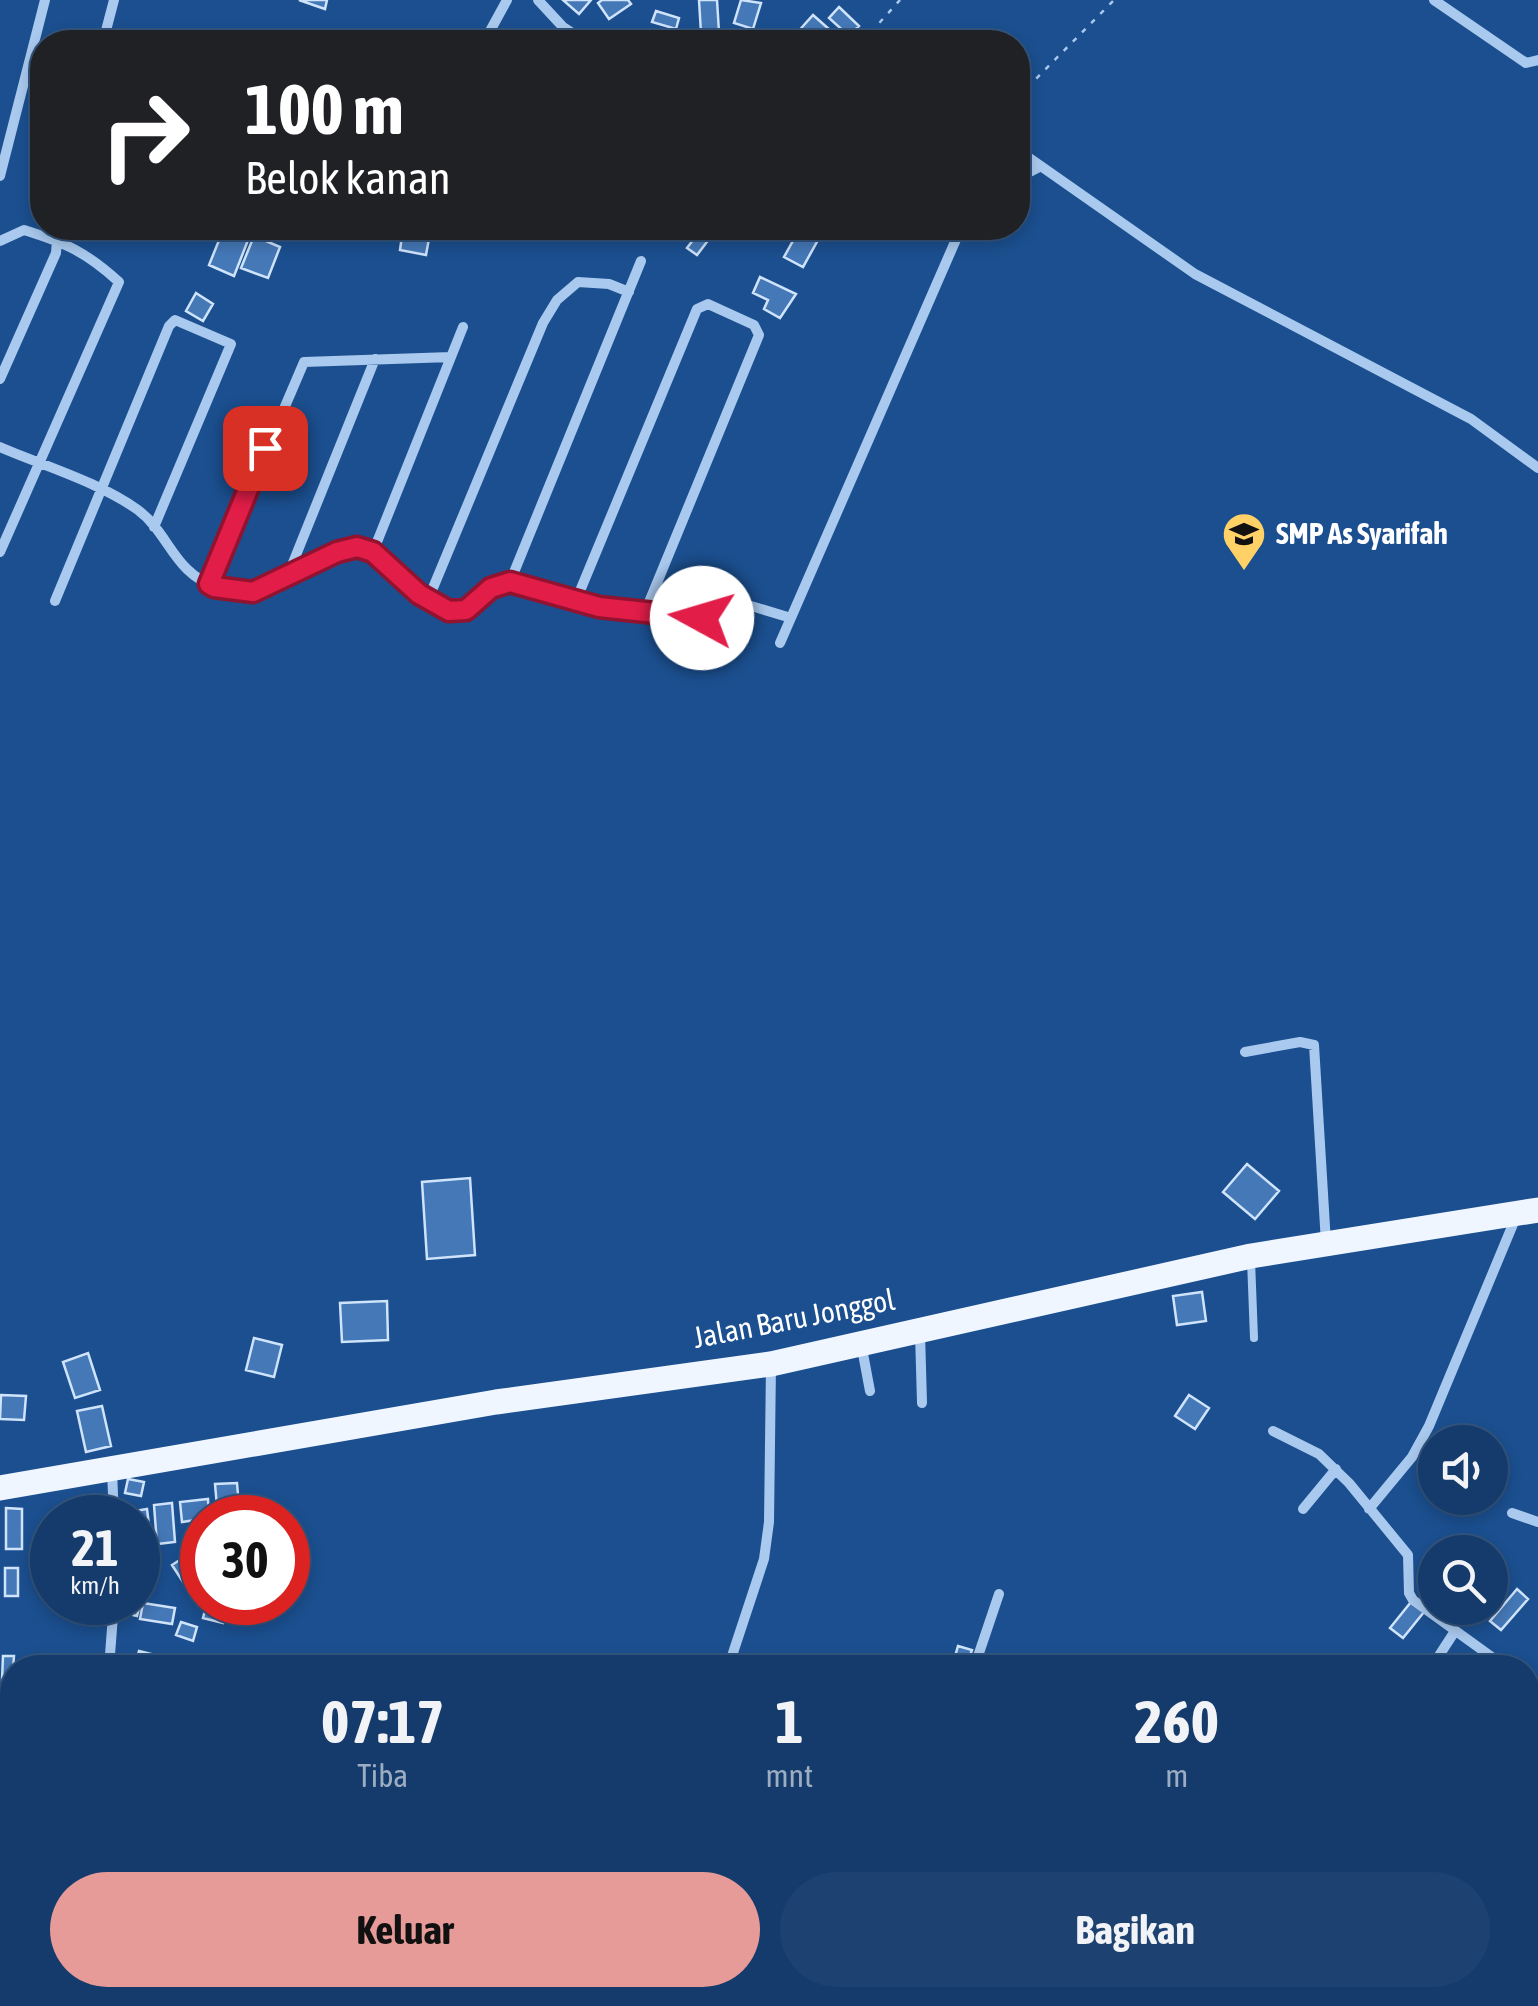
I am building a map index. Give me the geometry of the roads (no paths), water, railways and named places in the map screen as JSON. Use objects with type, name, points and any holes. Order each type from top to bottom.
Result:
[{"type":"main road","name":"Jalan Baru Jonggol","points":[[0,1488],[478,1405],[771,1364],[920,1327],[1251,1256],[1528,1211]]},
{"type":"street","points":[[37,30],[45,0]]},
{"type":"street","points":[[106,30],[114,0]]},
{"type":"street","points":[[491,30],[508,0]]},
{"type":"street","points":[[538,0],[568,30]]},
{"type":"street","points":[[1434,0],[1526,62],[1538,60]]},
{"type":"street","points":[[0,176],[30,59]]},
{"type":"street","points":[[1030,158],[1195,274],[1471,420],[1538,468]]},
{"type":"street","points":[[1030,172],[1041,166]]},
{"type":"street","points":[[0,241],[30,231]]},
{"type":"street","points":[[0,379],[56,254],[57,240]]},
{"type":"street","points":[[0,552],[119,282],[67,240]]},
{"type":"street","points":[[780,643],[955,240]]},
{"type":"street","points":[[510,582],[641,261]]},
{"type":"street","points":[[428,600],[543,323],[557,300],[578,282],[609,284],[629,292]]},
{"type":"street","points":[[575,602],[697,309],[708,304],[754,325],[759,334],[645,612]]},
{"type":"street","points":[[55,601],[169,326],[175,320],[229,340],[229,355],[154,528]]},
{"type":"street","points":[[373,552],[463,327]]},
{"type":"street","points":[[209,584],[300,367],[309,360],[452,357]]},
{"type":"street","points":[[288,575],[375,359]]},
{"type":"street","points":[[0,447],[138,510],[176,561],[209,584],[244,594],[349,547],[373,552],[428,600],[460,612],[491,588],[510,582],[575,602],[645,612],[710,618],[728,599],[791,618]]},
{"type":"street","points":[[1245,1052],[1306,1042],[1314,1045],[1326,1245]]},
{"type":"street","points":[[1369,1509],[1412,1458],[1528,1211]]},
{"type":"street","points":[[920,1327],[922,1402]]},
{"type":"street","points":[[861,1342],[870,1391]]},
{"type":"street","points":[[732,1655],[764,1560],[770,1522],[771,1364]]},
{"type":"street","points":[[1273,1431],[1302,1443],[1336,1469],[1408,1555],[1409,1594],[1413,1600],[1489,1655]]},
{"type":"street","points":[[1303,1509],[1336,1469]]},
{"type":"street","points":[[112,1470],[113,1495]]},
{"type":"street","points":[[1512,1513],[1538,1522]]},
{"type":"street","points":[[978,1655],[999,1594]]},
{"type":"street","points":[[110,1655],[112,1625]]},
{"type":"street","points":[[1439,1655],[1455,1631]]},
{"type":"lane","points":[[1251,1256],[1254,1338]]},
{"type":"place","name":"SMP As Syarifah","points":[[1244,572]]}]
